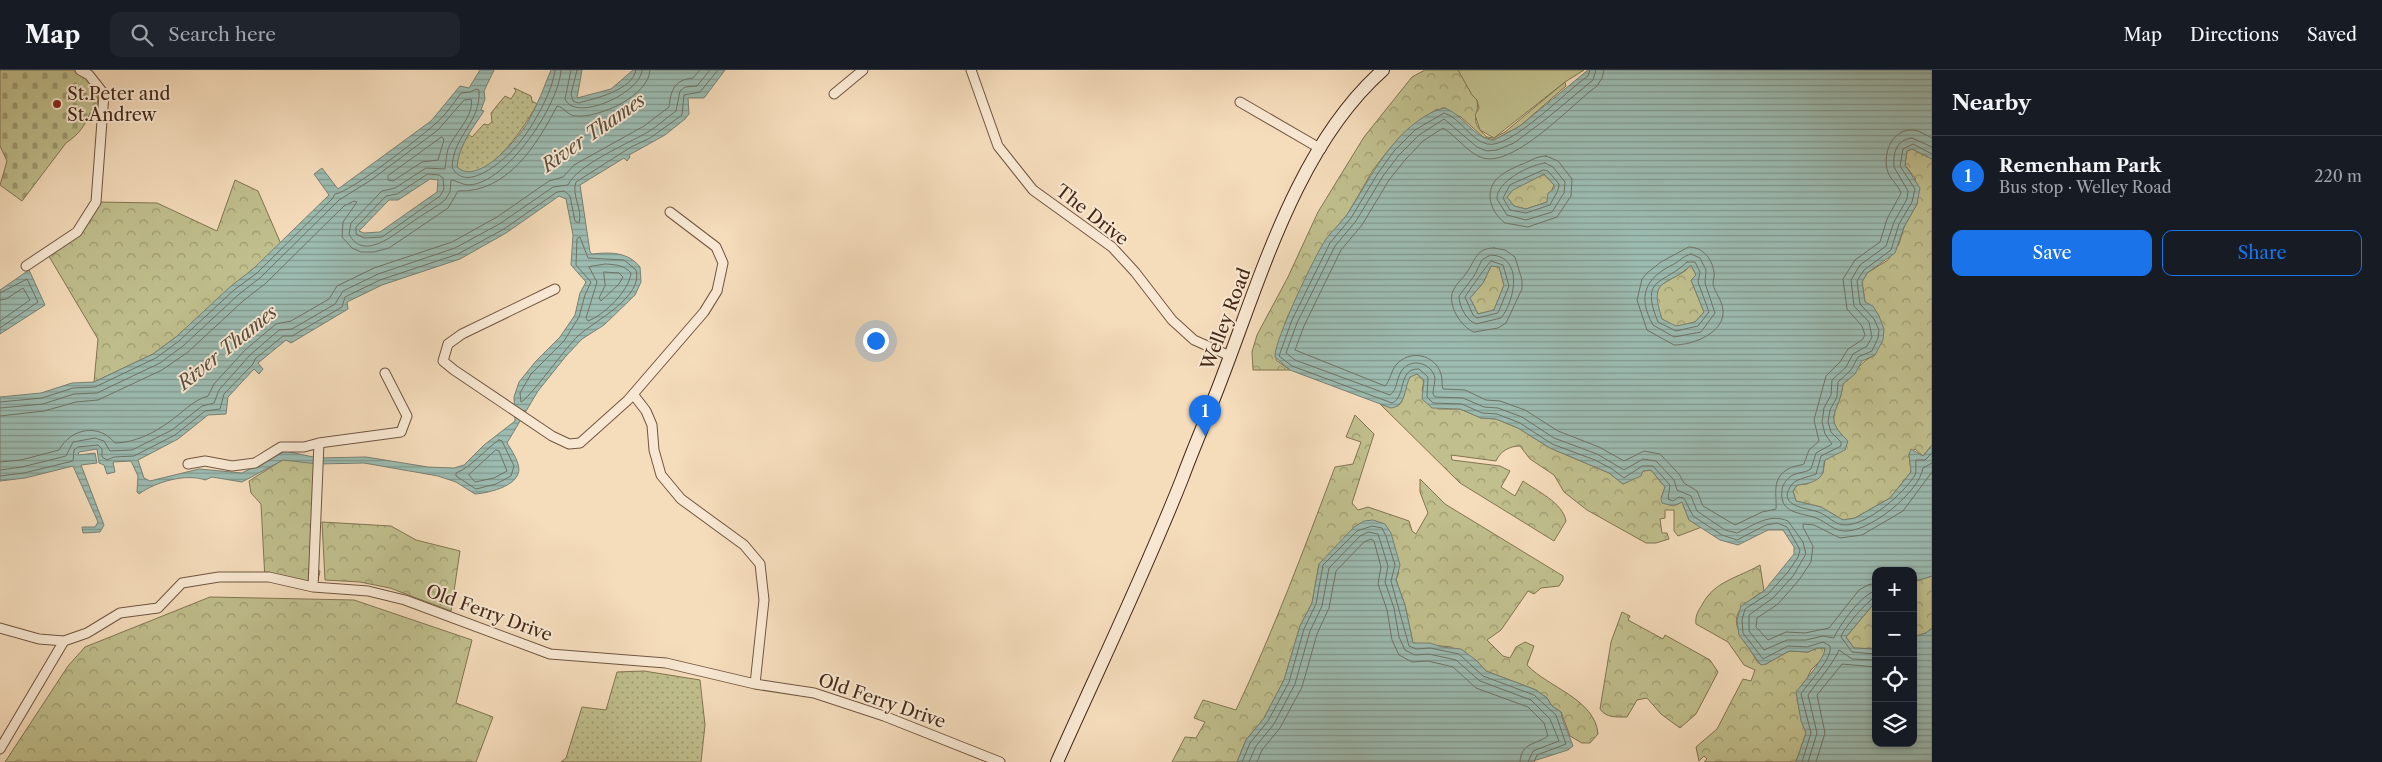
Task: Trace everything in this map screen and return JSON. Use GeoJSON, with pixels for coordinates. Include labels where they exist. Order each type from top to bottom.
{"type":"FeatureCollection","features":[{"type":"Feature","properties":{"kind":"main road","name":"Welley Road"},"geometry":{"type":"LineString","coordinates":[[1057,762],[1143,570],[1283,221],[1308,169],[1348,107],[1383,70]]}},
{"type":"Feature","properties":{"kind":"street"},"geometry":{"type":"LineString","coordinates":[[26,266],[77,232],[96,202],[104,94],[89,75],[80,70]]}},
{"type":"Feature","properties":{"kind":"street"},"geometry":{"type":"LineString","coordinates":[[834,94],[863,70]]}},
{"type":"Feature","properties":{"kind":"street","name":"The Drive"},"geometry":{"type":"LineString","coordinates":[[971,70],[998,146],[1033,190],[1112,248],[1135,272],[1172,320],[1194,340],[1230,356]]}},
{"type":"Feature","properties":{"kind":"street"},"geometry":{"type":"LineString","coordinates":[[1240,102],[1321,149]]}},
{"type":"Feature","properties":{"kind":"street"},"geometry":{"type":"LineString","coordinates":[[555,290],[462,334],[448,344],[443,361],[552,436],[569,444],[580,443],[633,394],[704,312],[717,291],[723,263],[716,247],[670,212]]}},
{"type":"Feature","properties":{"kind":"street"},"geometry":{"type":"LineString","coordinates":[[188,464],[205,461],[232,466],[255,463],[280,447],[304,446],[401,432],[407,416],[385,373]]}},
{"type":"Feature","properties":{"kind":"street"},"geometry":{"type":"LineString","coordinates":[[633,394],[646,411],[652,425],[654,450],[661,475],[681,499],[744,545],[760,564],[764,600],[755,684]]}},
{"type":"Feature","properties":{"kind":"street"},"geometry":{"type":"LineString","coordinates":[[313,587],[319,443]]}},
{"type":"Feature","properties":{"kind":"street","name":"Old Ferry Drive"},"geometry":{"type":"LineString","coordinates":[[64,641],[87,633],[120,612],[158,608],[182,582],[219,577],[269,577],[313,587],[368,591],[405,600],[550,654],[666,663],[755,684],[814,692],[884,716],[1000,762]]}},
{"type":"Feature","properties":{"kind":"street"},"geometry":{"type":"LineString","coordinates":[[0,628],[39,639],[64,641],[0,749]]}},
{"type":"Feature","properties":{"kind":"green space"},"geometry":{"type":"Polygon","coordinates":[[[0,70],[86,70],[90,72],[97,93],[99,114],[90,113],[81,130],[66,143],[22,201],[0,185],[7,161],[0,146],[0,70]]]}},
{"type":"Feature","properties":{"kind":"green space"},"geometry":{"type":"Polygon","coordinates":[[[1425,70],[1458,70],[1461,72],[1472,94],[1477,99],[1477,126],[1487,137],[1494,138],[1505,132],[1565,82],[1566,86],[1520,126],[1494,140],[1483,137],[1461,117],[1437,109],[1412,126],[1390,148],[1373,170],[1347,215],[1326,240],[1287,318],[1276,360],[1290,370],[1253,370],[1252,352],[1257,335],[1288,277],[1318,212],[1364,137],[1412,77],[1425,70]]]}},
{"type":"Feature","properties":{"kind":"green space"},"geometry":{"type":"Polygon","coordinates":[[[1458,70],[1584,70],[1565,82],[1494,138],[1480,130],[1475,115],[1479,108],[1477,100],[1472,95],[1458,70]]]}},
{"type":"Feature","properties":{"kind":"green space"},"geometry":{"type":"Polygon","coordinates":[[[514,88],[531,96],[532,101],[537,104],[524,126],[503,152],[479,171],[467,172],[457,167],[458,155],[468,134],[472,137],[484,124],[488,125],[492,122],[491,113],[505,96],[511,99],[516,91],[514,88]]]}},
{"type":"Feature","properties":{"kind":"green space"},"geometry":{"type":"Polygon","coordinates":[[[1912,149],[1932,159],[1932,445],[1923,456],[1915,449],[1909,454],[1911,472],[1890,498],[1855,518],[1843,520],[1821,507],[1796,501],[1793,491],[1797,485],[1807,484],[1823,473],[1825,460],[1848,441],[1835,426],[1834,414],[1843,384],[1862,364],[1875,355],[1879,316],[1865,302],[1862,282],[1867,273],[1888,260],[1899,244],[1904,227],[1917,204],[1915,178],[1905,165],[1907,151],[1912,149]]]}},
{"type":"Feature","properties":{"kind":"green space"},"geometry":{"type":"Polygon","coordinates":[[[1544,174],[1554,185],[1547,202],[1526,209],[1514,206],[1507,197],[1512,190],[1544,174]]]}},
{"type":"Feature","properties":{"kind":"green space"},"geometry":{"type":"Polygon","coordinates":[[[235,180],[258,191],[281,244],[176,337],[153,354],[94,382],[98,339],[47,253],[77,232],[96,202],[157,203],[217,231],[235,180]]]}},
{"type":"Feature","properties":{"kind":"green space"},"geometry":{"type":"Polygon","coordinates":[[[1691,265],[1696,275],[1691,280],[1704,312],[1695,322],[1676,327],[1662,319],[1655,299],[1659,286],[1685,271],[1691,265]]]}},
{"type":"Feature","properties":{"kind":"green space"},"geometry":{"type":"Polygon","coordinates":[[[1491,266],[1499,267],[1504,285],[1494,310],[1478,314],[1470,298],[1483,283],[1491,266]]]}},
{"type":"Feature","properties":{"kind":"green space"},"geometry":{"type":"Polygon","coordinates":[[[1413,374],[1417,374],[1424,380],[1422,391],[1438,409],[1460,409],[1481,418],[1496,419],[1518,428],[1550,448],[1609,473],[1623,484],[1643,471],[1651,470],[1665,487],[1661,498],[1676,505],[1682,502],[1689,520],[1702,527],[1678,536],[1674,531],[1674,510],[1665,510],[1665,518],[1660,519],[1662,533],[1667,533],[1669,539],[1656,543],[1646,543],[1587,510],[1564,492],[1554,475],[1530,459],[1520,446],[1506,450],[1500,454],[1496,461],[1451,455],[1452,460],[1500,466],[1510,471],[1501,487],[1515,496],[1523,481],[1555,503],[1566,521],[1554,541],[1460,483],[1380,404],[1390,407],[1401,403],[1406,386],[1413,374]]]}},
{"type":"Feature","properties":{"kind":"green space"},"geometry":{"type":"Polygon","coordinates":[[[1355,415],[1374,434],[1352,503],[1358,510],[1368,507],[1409,521],[1412,531],[1416,534],[1428,513],[1420,492],[1420,479],[1445,504],[1563,576],[1559,586],[1541,588],[1534,594],[1528,591],[1501,630],[1487,640],[1503,656],[1510,658],[1516,647],[1525,642],[1534,646],[1527,665],[1570,695],[1589,712],[1595,722],[1598,734],[1590,743],[1582,743],[1570,736],[1561,712],[1536,690],[1486,671],[1476,660],[1451,647],[1413,643],[1405,605],[1396,580],[1399,572],[1319,564],[1312,603],[1300,626],[1284,680],[1264,718],[1246,740],[1237,762],[1172,762],[1185,737],[1196,738],[1205,722],[1194,718],[1203,700],[1236,710],[1276,620],[1335,467],[1353,464],[1361,442],[1346,437],[1355,415]]]}},
{"type":"Feature","properties":{"kind":"green space"},"geometry":{"type":"Polygon","coordinates":[[[284,459],[315,463],[317,569],[320,571],[318,581],[265,580],[261,504],[251,493],[249,481],[284,459]]]}},
{"type":"Feature","properties":{"kind":"green space"},"geometry":{"type":"Polygon","coordinates":[[[322,522],[391,526],[416,540],[460,551],[451,611],[390,588],[360,582],[325,580],[322,522]]]}},
{"type":"Feature","properties":{"kind":"green space"},"geometry":{"type":"Polygon","coordinates":[[[1760,565],[1764,591],[1741,608],[1737,616],[1739,632],[1758,663],[1766,664],[1789,651],[1808,652],[1817,648],[1825,648],[1824,657],[1811,670],[1797,700],[1806,733],[1796,762],[1704,762],[1707,759],[1704,756],[1699,761],[1696,747],[1717,729],[1743,679],[1751,681],[1755,670],[1744,665],[1728,642],[1696,624],[1696,616],[1713,590],[1760,565]]]}},
{"type":"Feature","properties":{"kind":"green space"},"geometry":{"type":"Polygon","coordinates":[[[1932,576],[1932,628],[1926,633],[1917,636],[1917,612],[1917,581],[1932,576]]]}},
{"type":"Feature","properties":{"kind":"green space"},"geometry":{"type":"Polygon","coordinates":[[[210,597],[354,600],[472,640],[456,703],[493,717],[476,762],[5,762],[68,666],[85,647],[210,597]]]}},
{"type":"Feature","properties":{"kind":"green space"},"geometry":{"type":"Polygon","coordinates":[[[1872,606],[1872,649],[1854,648],[1846,637],[1872,606]]]}},
{"type":"Feature","properties":{"kind":"green space"},"geometry":{"type":"Polygon","coordinates":[[[1622,612],[1630,616],[1628,620],[1663,639],[1665,635],[1710,660],[1718,672],[1696,714],[1680,728],[1661,714],[1647,698],[1637,700],[1627,717],[1605,714],[1600,709],[1611,642],[1622,612]]]}},
{"type":"Feature","properties":{"kind":"green space"},"geometry":{"type":"Polygon","coordinates":[[[644,671],[700,680],[705,725],[701,762],[561,762],[566,758],[582,707],[606,710],[617,672],[644,671]]]}},
{"type":"Feature","properties":{"kind":"water","name":"River Thames"},"geometry":{"type":"Polygon","coordinates":[[[480,70],[494,70],[484,91],[485,99],[481,110],[484,111],[467,138],[458,159],[457,167],[466,171],[476,171],[497,158],[524,128],[551,70],[582,70],[577,98],[611,89],[633,70],[725,70],[704,98],[688,98],[689,114],[665,135],[629,155],[630,157],[627,161],[624,158],[580,185],[590,252],[592,254],[619,254],[630,258],[640,267],[641,282],[635,295],[604,325],[582,339],[538,391],[507,443],[515,456],[519,471],[511,482],[497,490],[475,494],[456,482],[438,476],[364,463],[318,464],[283,460],[242,482],[212,477],[205,480],[180,478],[162,482],[139,494],[137,492],[138,476],[131,461],[113,462],[115,472],[107,474],[104,465],[99,463],[97,449],[79,452],[78,455],[95,453],[97,463],[81,465],[104,525],[100,532],[83,533],[82,527],[95,527],[98,522],[73,466],[25,478],[0,481],[0,397],[41,393],[72,383],[94,382],[153,354],[176,337],[231,286],[253,269],[329,195],[314,174],[322,168],[338,189],[431,121],[460,86],[469,88],[480,70]],[[430,179],[398,200],[389,200],[359,231],[364,233],[380,232],[437,192],[438,180],[430,179]],[[559,196],[506,233],[460,259],[382,285],[347,302],[348,309],[291,343],[286,340],[258,363],[263,369],[259,374],[254,369],[228,397],[226,414],[208,415],[178,439],[138,460],[144,478],[150,481],[199,469],[242,473],[285,451],[318,458],[366,457],[428,467],[454,468],[464,465],[484,445],[515,421],[514,397],[519,382],[536,361],[560,337],[575,315],[580,293],[586,282],[571,265],[573,235],[566,199],[559,196]]]}},
{"type":"Feature","properties":{"kind":"water"},"geometry":{"type":"Polygon","coordinates":[[[1588,70],[1932,70],[1932,159],[1912,149],[1907,151],[1905,165],[1920,188],[1917,204],[1904,227],[1895,253],[1867,273],[1862,282],[1865,302],[1873,306],[1884,329],[1883,340],[1875,355],[1862,361],[1855,374],[1843,384],[1834,420],[1835,426],[1848,441],[1845,450],[1825,460],[1823,472],[1819,478],[1812,482],[1797,485],[1793,491],[1796,501],[1821,507],[1843,520],[1855,518],[1890,498],[1911,472],[1909,454],[1911,449],[1923,456],[1932,445],[1932,576],[1917,581],[1917,567],[1872,567],[1872,606],[1846,637],[1854,648],[1872,649],[1872,747],[1917,747],[1917,636],[1926,633],[1932,628],[1932,762],[1796,762],[1806,733],[1801,721],[1796,692],[1818,664],[1825,648],[1817,648],[1808,652],[1789,651],[1761,665],[1739,635],[1737,620],[1741,606],[1764,591],[1794,554],[1794,547],[1783,530],[1768,530],[1738,545],[1720,540],[1689,520],[1682,502],[1673,506],[1662,503],[1661,499],[1665,487],[1651,470],[1643,471],[1641,476],[1623,484],[1609,473],[1550,448],[1518,428],[1496,419],[1481,418],[1460,409],[1432,408],[1422,399],[1424,380],[1417,374],[1410,377],[1404,396],[1399,404],[1391,408],[1290,370],[1275,357],[1276,348],[1288,317],[1326,239],[1348,213],[1383,157],[1407,130],[1425,116],[1444,108],[1457,115],[1481,136],[1494,140],[1520,126],[1588,70]],[[1544,174],[1513,190],[1507,197],[1514,206],[1526,209],[1547,202],[1548,193],[1554,189],[1554,185],[1544,174]],[[1691,265],[1662,285],[1657,296],[1662,319],[1676,326],[1695,322],[1704,312],[1691,280],[1696,275],[1691,265]],[[1491,266],[1483,283],[1470,298],[1478,314],[1494,310],[1504,285],[1499,267],[1491,266]]]}},
{"type":"Feature","properties":{"kind":"water"},"geometry":{"type":"Polygon","coordinates":[[[29,270],[45,305],[0,334],[0,290],[29,270]]]}},
{"type":"Feature","properties":{"kind":"water"},"geometry":{"type":"Polygon","coordinates":[[[1373,520],[1385,524],[1391,533],[1400,565],[1396,580],[1405,605],[1413,643],[1430,643],[1442,647],[1461,649],[1476,660],[1486,671],[1536,690],[1561,712],[1573,746],[1568,750],[1530,762],[1237,762],[1246,740],[1264,718],[1284,680],[1300,626],[1312,603],[1319,564],[1354,527],[1364,521],[1373,520]]]}},
{"type":"Feature","properties":{"kind":"place","name":"St.Peter and St.Andrew"},"geometry":{"type":"Point","coordinates":[57,104]}},
{"type":"Feature","properties":{"kind":"place","name":"Remenham Park"},"geometry":{"type":"Point","coordinates":[1205,436]}}]}
